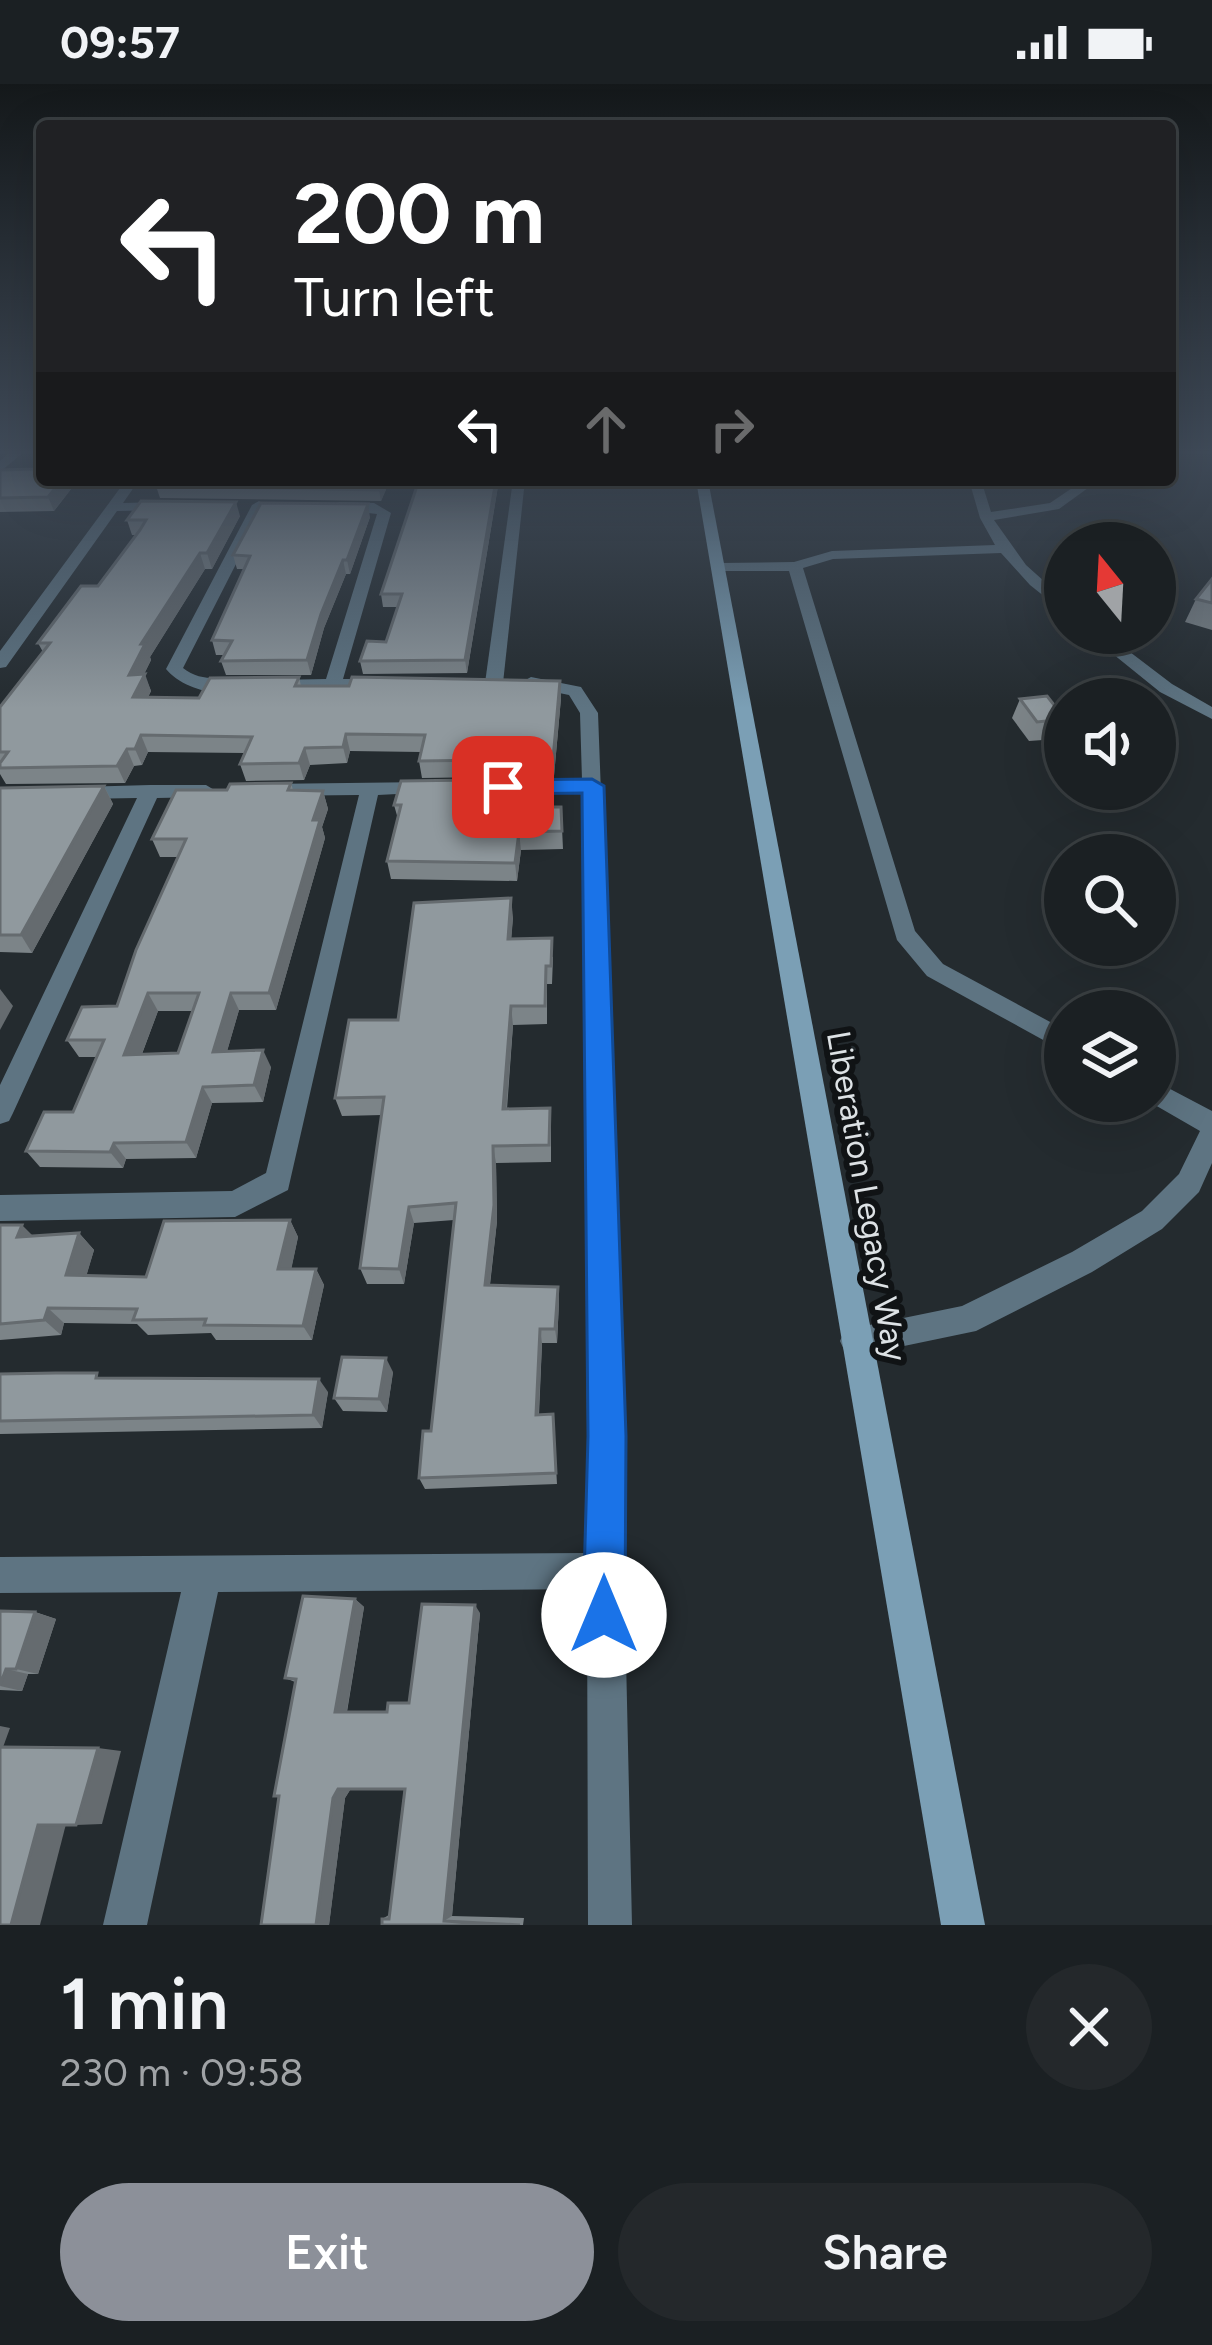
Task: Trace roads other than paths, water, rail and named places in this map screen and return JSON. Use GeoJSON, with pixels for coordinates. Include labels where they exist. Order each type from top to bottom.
{"type":"FeatureCollection","features":[{"type":"Feature","properties":{"kind":"main road","name":"Liberation Legacy Way"},"geometry":{"type":"LineString","coordinates":[[714,536],[963,1925]]}},
{"type":"Feature","properties":{"kind":"street"},"geometry":{"type":"LineString","coordinates":[[0,663],[94,536]]}},
{"type":"Feature","properties":{"kind":"street"},"geometry":{"type":"LineString","coordinates":[[243,536],[173,669],[180,678],[200,685],[402,684]]}},
{"type":"Feature","properties":{"kind":"street"},"geometry":{"type":"LineString","coordinates":[[333,685],[377,536]]}},
{"type":"Feature","properties":{"kind":"street"},"geometry":{"type":"LineString","coordinates":[[494,683],[511,536]]}},
{"type":"Feature","properties":{"kind":"street"},"geometry":{"type":"LineString","coordinates":[[997,536],[1044,587]]}},
{"type":"Feature","properties":{"kind":"street"},"geometry":{"type":"LineString","coordinates":[[720,567],[795,566],[832,555],[1005,549]]}},
{"type":"Feature","properties":{"kind":"street"},"geometry":{"type":"LineString","coordinates":[[795,566],[905,934],[935,970],[1044,1030]]}},
{"type":"Feature","properties":{"kind":"street"},"geometry":{"type":"LineString","coordinates":[[1122,654],[1166,688],[1212,714]]}},
{"type":"Feature","properties":{"kind":"street"},"geometry":{"type":"LineString","coordinates":[[471,683],[560,686],[586,701],[607,1413],[603,1571],[610,1925]]}},
{"type":"Feature","properties":{"kind":"street"},"geometry":{"type":"LineString","coordinates":[[503,787],[592,786]]}},
{"type":"Feature","properties":{"kind":"street"},"geometry":{"type":"LineString","coordinates":[[64,794],[459,788]]}},
{"type":"Feature","properties":{"kind":"street"},"geometry":{"type":"LineString","coordinates":[[0,1208],[235,1204],[278,1181],[370,789]]}},
{"type":"Feature","properties":{"kind":"street"},"geometry":{"type":"LineString","coordinates":[[0,1113],[150,791]]}},
{"type":"Feature","properties":{"kind":"street"},"geometry":{"type":"LineString","coordinates":[[1176,1104],[1212,1124]]}},
{"type":"Feature","properties":{"kind":"street"},"geometry":{"type":"LineString","coordinates":[[856,1341],[965,1320],[1082,1262],[1152,1220],[1190,1184],[1212,1134]]}},
{"type":"Feature","properties":{"kind":"street"},"geometry":{"type":"LineString","coordinates":[[0,1575],[603,1571]]}},
{"type":"Feature","properties":{"kind":"street"},"geometry":{"type":"LineString","coordinates":[[125,1925],[204,1572]]}}]}
